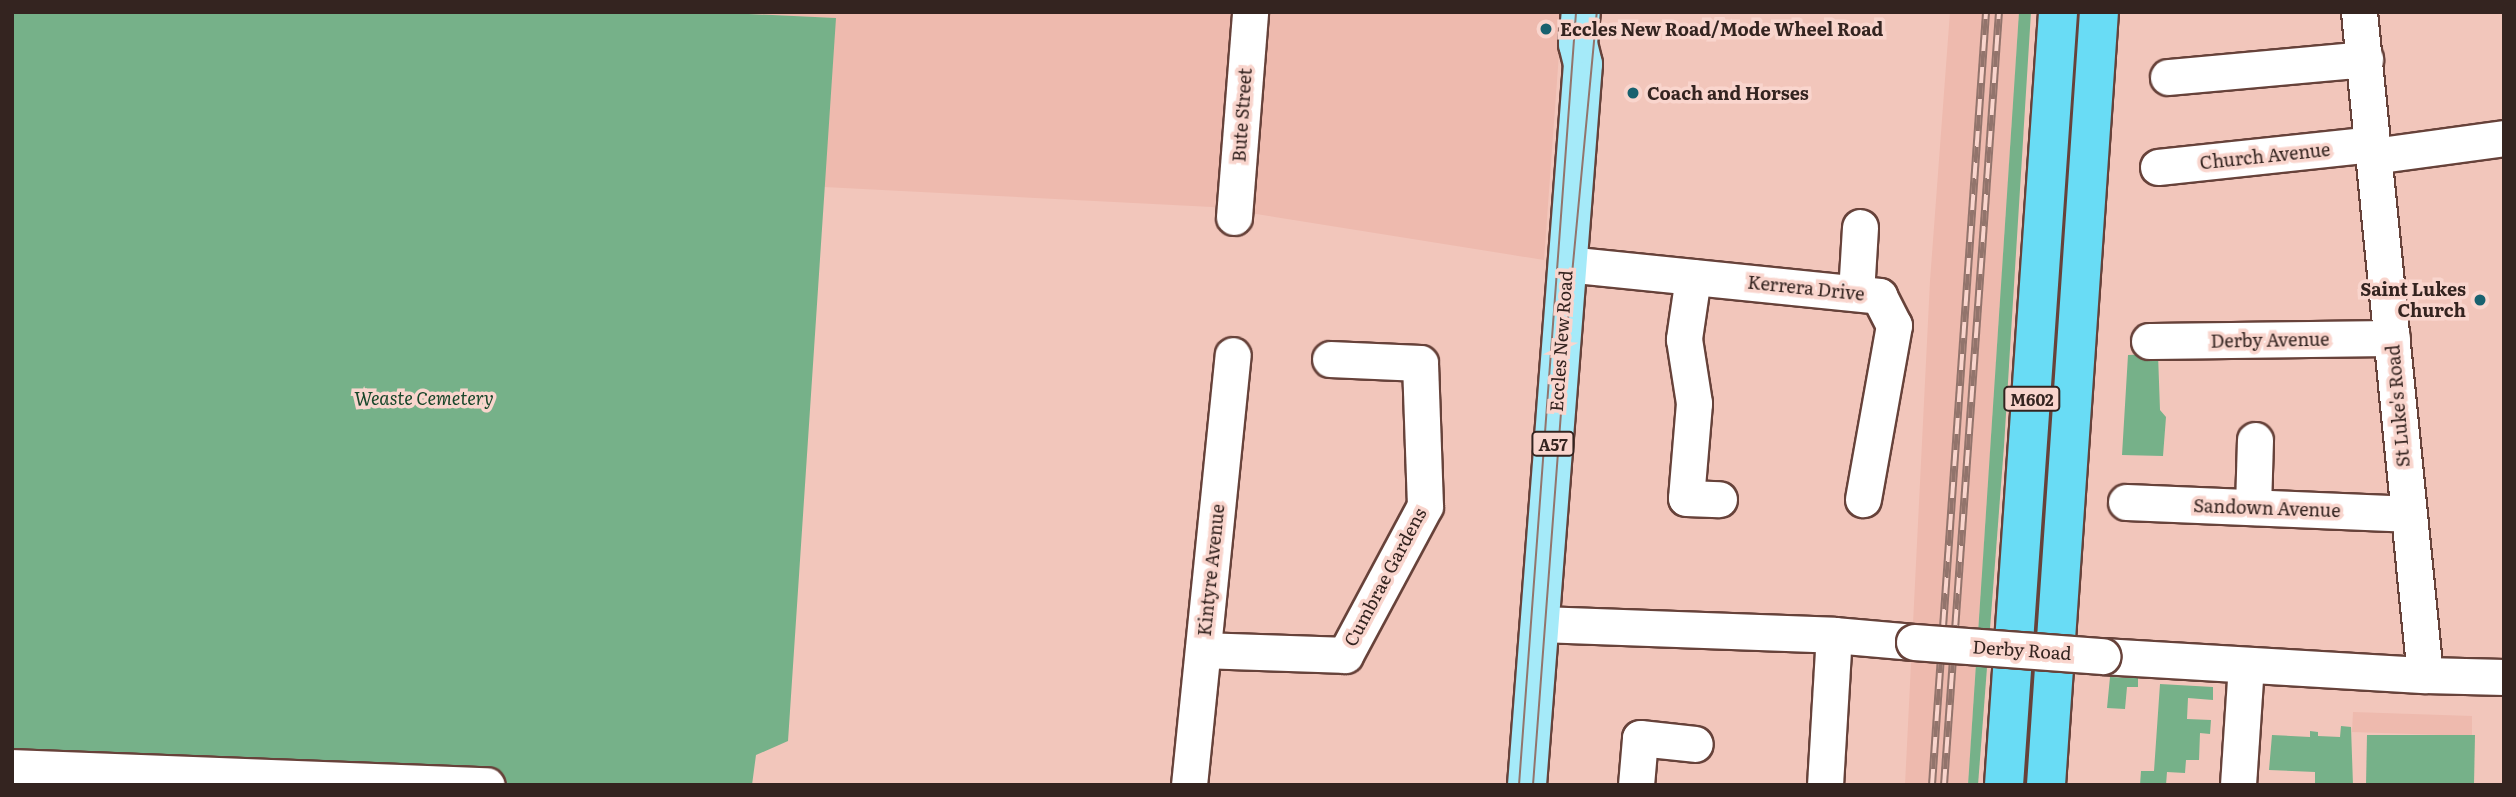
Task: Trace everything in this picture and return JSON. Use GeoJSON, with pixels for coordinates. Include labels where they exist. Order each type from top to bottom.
{"type":"FeatureCollection","features":[{"type":"Feature","properties":{"kind":"highway","name":"M602"},"geometry":{"type":"LineString","coordinates":[[2004,785],[2058,12]]}},
{"type":"Feature","properties":{"kind":"highway","name":"M602"},"geometry":{"type":"LineString","coordinates":[[2046,785],[2099,12]]}},
{"type":"Feature","properties":{"kind":"main road","name":"Eccles New Road"},"geometry":{"type":"LineString","coordinates":[[1527,785],[1583,64],[1578,44],[1581,12]]}},
{"type":"Feature","properties":{"kind":"main road","name":"Eccles New Road"},"geometry":{"type":"LineString","coordinates":[[1583,64],[1592,44],[1595,12]]}},
{"type":"Feature","properties":{"kind":"street","name":"Bute Street"},"geometry":{"type":"LineString","coordinates":[[1234,217],[1250,12]]}},
{"type":"Feature","properties":{"kind":"street","name":"St Luke's Road"},"geometry":{"type":"LineString","coordinates":[[2359,12],[2425,675]]}},
{"type":"Feature","properties":{"kind":"street"},"geometry":{"type":"LineString","coordinates":[[2168,76],[2365,59]]}},
{"type":"Feature","properties":{"kind":"street","name":"Church Avenue"},"geometry":{"type":"LineString","coordinates":[[2158,167],[2504,138]]}},
{"type":"Feature","properties":{"kind":"street"},"geometry":{"type":"LineString","coordinates":[[1856,293],[1860,227]]}},
{"type":"Feature","properties":{"kind":"street","name":"Kerrera Drive"},"geometry":{"type":"LineString","coordinates":[[1566,264],[1879,296],[1894,325],[1863,499]]}},
{"type":"Feature","properties":{"kind":"street"},"geometry":{"type":"LineString","coordinates":[[1693,277],[1684,339],[1694,403],[1686,498],[1719,499]]}},
{"type":"Feature","properties":{"kind":"street","name":"Derby Avenue"},"geometry":{"type":"LineString","coordinates":[[2149,341],[2392,338]]}},
{"type":"Feature","properties":{"kind":"street","name":"Kintyre Avenue"},"geometry":{"type":"LineString","coordinates":[[1189,785],[1233,355]]}},
{"type":"Feature","properties":{"kind":"street","name":"Cumbrae Gardens"},"geometry":{"type":"LineString","coordinates":[[1203,650],[1345,655],[1425,506],[1420,363],[1330,359]]}},
{"type":"Feature","properties":{"kind":"street"},"geometry":{"type":"LineString","coordinates":[[2253,507],[2255,440]]}},
{"type":"Feature","properties":{"kind":"street","name":"Sandown Avenue"},"geometry":{"type":"LineString","coordinates":[[2126,502],[2408,514]]}},
{"type":"Feature","properties":{"kind":"street","name":"Derby Road"},"geometry":{"type":"LineString","coordinates":[[1540,624],[1834,635],[2102,656],[2425,675],[2504,677]]}},
{"type":"Feature","properties":{"kind":"street"},"geometry":{"type":"LineString","coordinates":[[1825,785],[1834,635]]}},
{"type":"Feature","properties":{"kind":"street"},"geometry":{"type":"LineString","coordinates":[[2238,785],[2246,665]]}},
{"type":"Feature","properties":{"kind":"street"},"geometry":{"type":"LineString","coordinates":[[1636,785],[1640,738],[1695,744]]}},
{"type":"Feature","properties":{"kind":"street"},"geometry":{"type":"LineString","coordinates":[[12,767],[487,785]]}},
{"type":"Feature","properties":{"kind":"shaded area"},"geometry":{"type":"Polygon","coordinates":[[[707,12],[1562,12],[1544,260],[1212,207],[824,187],[835,18],[707,12]]]}},
{"type":"Feature","properties":{"kind":"shaded area"},"geometry":{"type":"Polygon","coordinates":[[[1950,12],[2019,12],[1968,785],[1905,785],[1930,281],[1950,12]]]}},
{"type":"Feature","properties":{"kind":"shaded area"},"geometry":{"type":"Polygon","coordinates":[[[2353,712],[2472,716],[2472,736],[2352,732],[2353,712]]]}},
{"type":"Feature","properties":{"kind":"green space","name":"Weaste Cemetery"},"geometry":{"type":"Polygon","coordinates":[[[12,12],[707,12],[836,18],[788,741],[756,755],[752,785],[12,785],[12,12]]]}},
{"type":"Feature","properties":{"kind":"green space"},"geometry":{"type":"Polygon","coordinates":[[[2019,12],[2031,12],[2004,446],[1978,785],[1968,785],[2019,12]]]}},
{"type":"Feature","properties":{"kind":"green space"},"geometry":{"type":"Polygon","coordinates":[[[2158,354],[2160,410],[2166,417],[2163,456],[2122,455],[2128,355],[2158,354]]]}},
{"type":"Feature","properties":{"kind":"green space"},"geometry":{"type":"Polygon","coordinates":[[[2110,677],[2138,678],[2138,687],[2127,687],[2125,709],[2107,708],[2110,677]]]}},
{"type":"Feature","properties":{"kind":"green space"},"geometry":{"type":"Polygon","coordinates":[[[2160,684],[2213,687],[2213,700],[2188,698],[2187,719],[2211,720],[2210,734],[2200,733],[2199,760],[2186,760],[2185,773],[2167,772],[2166,785],[2140,785],[2141,771],[2154,771],[2160,684]]]}},
{"type":"Feature","properties":{"kind":"green space"},"geometry":{"type":"Polygon","coordinates":[[[2341,726],[2351,727],[2353,785],[2315,785],[2315,772],[2269,770],[2272,735],[2310,737],[2310,731],[2318,732],[2318,736],[2340,737],[2341,726]]]}},
{"type":"Feature","properties":{"kind":"green space"},"geometry":{"type":"Polygon","coordinates":[[[2367,735],[2475,735],[2474,785],[2366,785],[2367,735]]]}},
{"type":"Feature","properties":{"kind":"tram line"},"geometry":{"type":"LineString","coordinates":[[1519,785],[1576,12]]}},
{"type":"Feature","properties":{"kind":"tram line"},"geometry":{"type":"LineString","coordinates":[[1533,785],[1569,306],[1597,12]]}},
{"type":"Feature","properties":{"kind":"railway"},"geometry":{"type":"LineString","coordinates":[[1932,785],[1986,12]]}},
{"type":"Feature","properties":{"kind":"railway"},"geometry":{"type":"LineString","coordinates":[[1944,785],[1999,12]]}},
{"type":"Feature","properties":{"kind":"place","name":"Eccles New Road/Mode Wheel Road"},"geometry":{"type":"Point","coordinates":[1546,29]}},
{"type":"Feature","properties":{"kind":"place","name":"Coach and Horses"},"geometry":{"type":"Point","coordinates":[1633,93]}},
{"type":"Feature","properties":{"kind":"place","name":"Saint Lukes Church"},"geometry":{"type":"Point","coordinates":[2480,300]}}]}
